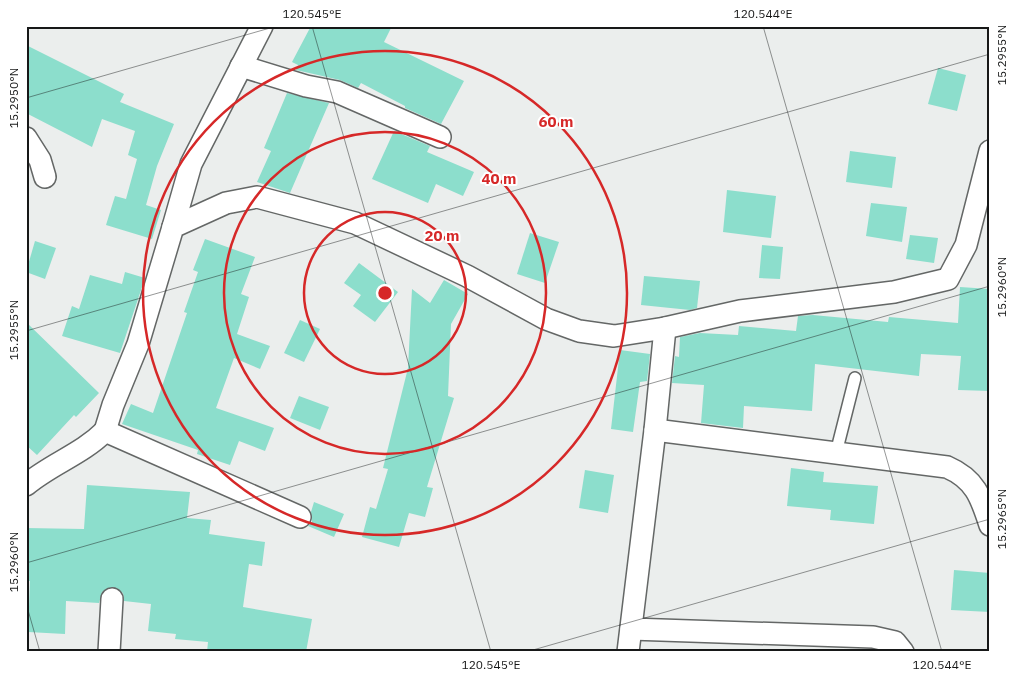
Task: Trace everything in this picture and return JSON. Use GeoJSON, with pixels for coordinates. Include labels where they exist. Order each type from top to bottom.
{"type":"FeatureCollection","features":[{"type":"Feature","properties":{"kind":"street"},"geometry":{"type":"LineString","coordinates":[[26,485],[42,472],[89,447],[105,431],[113,405],[138,344],[191,164],[262,26]]}},
{"type":"Feature","properties":{"kind":"street"},"geometry":{"type":"LineString","coordinates":[[241,66],[306,86],[337,92],[440,137]]}},
{"type":"Feature","properties":{"kind":"street"},"geometry":{"type":"LineString","coordinates":[[26,138],[40,160],[45,177]]}},
{"type":"Feature","properties":{"kind":"street"},"geometry":{"type":"LineString","coordinates":[[173,227],[226,203],[257,197],[355,223],[467,276],[546,319],[578,330],[614,336],[665,328],[740,311],[894,292],[948,279],[966,245],[990,151]]}},
{"type":"Feature","properties":{"kind":"street"},"geometry":{"type":"LineString","coordinates":[[628,652],[655,430],[665,328]]}},
{"type":"Feature","properties":{"kind":"street"},"geometry":{"type":"LineString","coordinates":[[655,430],[947,466],[962,473],[980,494],[990,525]]}},
{"type":"Feature","properties":{"kind":"street"},"geometry":{"type":"LineString","coordinates":[[105,431],[300,517]]}},
{"type":"Feature","properties":{"kind":"street"},"geometry":{"type":"LineString","coordinates":[[109,652],[112,598]]}},
{"type":"Feature","properties":{"kind":"street"},"geometry":{"type":"LineString","coordinates":[[631,629],[873,637],[895,642],[903,652]]}},
{"type":"Feature","properties":{"kind":"lane"},"geometry":{"type":"LineString","coordinates":[[836,453],[855,378]]}},
{"type":"Feature","properties":{"kind":"building"},"geometry":{"type":"Polygon","coordinates":[[[311,26],[392,26],[384,42],[464,81],[441,124],[405,108],[405,106],[361,83],[358,88],[340,80],[296,70],[298,65],[292,62],[311,26]]]}},
{"type":"Feature","properties":{"kind":"building"},"geometry":{"type":"Polygon","coordinates":[[[26,45],[124,94],[120,102],[174,124],[157,166],[146,205],[161,210],[152,239],[106,225],[115,196],[126,199],[137,159],[128,155],[135,131],[102,119],[92,147],[26,113],[26,45]]]}},
{"type":"Feature","properties":{"kind":"building"},"geometry":{"type":"Polygon","coordinates":[[[938,68],[966,75],[957,111],[928,104],[938,68]]]}},
{"type":"Feature","properties":{"kind":"building"},"geometry":{"type":"Polygon","coordinates":[[[287,93],[329,103],[290,193],[257,182],[271,151],[264,148],[287,93]]]}},
{"type":"Feature","properties":{"kind":"building"},"geometry":{"type":"Polygon","coordinates":[[[394,131],[430,146],[427,152],[474,172],[463,196],[436,184],[428,203],[372,179],[394,131]]]}},
{"type":"Feature","properties":{"kind":"building"},"geometry":{"type":"Polygon","coordinates":[[[850,151],[896,157],[892,188],[846,182],[850,151]]]}},
{"type":"Feature","properties":{"kind":"building"},"geometry":{"type":"Polygon","coordinates":[[[727,190],[776,196],[771,238],[723,232],[727,190]]]}},
{"type":"Feature","properties":{"kind":"building"},"geometry":{"type":"Polygon","coordinates":[[[871,203],[907,207],[902,242],[866,236],[871,203]]]}},
{"type":"Feature","properties":{"kind":"building"},"geometry":{"type":"Polygon","coordinates":[[[530,233],[559,242],[545,283],[517,274],[530,233]]]}},
{"type":"Feature","properties":{"kind":"building"},"geometry":{"type":"Polygon","coordinates":[[[910,235],[938,238],[934,263],[906,259],[910,235]]]}},
{"type":"Feature","properties":{"kind":"building"},"geometry":{"type":"Polygon","coordinates":[[[205,239],[255,257],[241,294],[249,297],[237,334],[270,346],[260,369],[234,358],[216,408],[274,428],[265,451],[239,441],[230,465],[197,454],[198,450],[122,424],[131,404],[153,413],[187,313],[184,312],[198,272],[193,270],[205,239]]]}},
{"type":"Feature","properties":{"kind":"building"},"geometry":{"type":"Polygon","coordinates":[[[35,241],[56,248],[45,279],[26,272],[35,241]]]}},
{"type":"Feature","properties":{"kind":"building"},"geometry":{"type":"Polygon","coordinates":[[[762,245],[783,247],[780,279],[759,278],[762,245]]]}},
{"type":"Feature","properties":{"kind":"building"},"geometry":{"type":"Polygon","coordinates":[[[359,263],[398,292],[375,322],[353,306],[361,295],[344,283],[359,263]]]}},
{"type":"Feature","properties":{"kind":"building"},"geometry":{"type":"Polygon","coordinates":[[[125,272],[145,278],[120,353],[62,336],[72,306],[79,309],[90,275],[122,284],[125,272]]]}},
{"type":"Feature","properties":{"kind":"building"},"geometry":{"type":"Polygon","coordinates":[[[644,276],[700,281],[697,308],[690,310],[641,305],[644,276]]]}},
{"type":"Feature","properties":{"kind":"building"},"geometry":{"type":"Polygon","coordinates":[[[444,280],[468,294],[451,324],[448,396],[454,398],[427,487],[433,488],[425,517],[409,513],[399,547],[362,537],[370,507],[376,509],[388,469],[383,468],[408,368],[412,289],[430,303],[444,280]]]}},
{"type":"Feature","properties":{"kind":"building"},"geometry":{"type":"Polygon","coordinates":[[[960,287],[990,289],[990,391],[958,390],[961,356],[921,354],[919,376],[815,364],[812,411],[744,406],[743,428],[701,423],[704,385],[672,383],[675,356],[679,357],[680,337],[700,333],[738,335],[739,326],[796,331],[798,316],[813,315],[888,322],[889,317],[958,323],[960,287]]]}},
{"type":"Feature","properties":{"kind":"building"},"geometry":{"type":"Polygon","coordinates":[[[300,320],[320,329],[304,362],[284,353],[300,320]]]}},
{"type":"Feature","properties":{"kind":"building"},"geometry":{"type":"Polygon","coordinates":[[[26,322],[99,393],[76,417],[74,415],[37,455],[26,445],[26,322]]]}},
{"type":"Feature","properties":{"kind":"building"},"geometry":{"type":"Polygon","coordinates":[[[620,350],[650,354],[647,381],[640,382],[633,432],[611,429],[620,350]]]}},
{"type":"Feature","properties":{"kind":"building"},"geometry":{"type":"Polygon","coordinates":[[[299,396],[329,407],[320,430],[290,418],[299,396]]]}},
{"type":"Feature","properties":{"kind":"building"},"geometry":{"type":"Polygon","coordinates":[[[791,468],[824,472],[823,482],[878,486],[874,524],[830,520],[831,510],[787,506],[791,468]]]}},
{"type":"Feature","properties":{"kind":"building"},"geometry":{"type":"Polygon","coordinates":[[[585,470],[614,475],[608,513],[579,508],[585,470]]]}},
{"type":"Feature","properties":{"kind":"building"},"geometry":{"type":"Polygon","coordinates":[[[87,485],[190,492],[187,518],[211,520],[209,534],[265,542],[262,566],[249,564],[243,607],[312,619],[306,652],[207,652],[208,642],[175,639],[176,634],[148,631],[151,604],[124,601],[123,593],[113,587],[102,592],[99,603],[66,601],[65,634],[28,632],[30,581],[26,581],[26,528],[84,529],[87,485]]]}},
{"type":"Feature","properties":{"kind":"building"},"geometry":{"type":"Polygon","coordinates":[[[314,502],[344,514],[334,537],[308,526],[312,522],[311,512],[314,502]]]}},
{"type":"Feature","properties":{"kind":"building"},"geometry":{"type":"Polygon","coordinates":[[[954,570],[990,573],[990,612],[951,610],[954,570]]]}}]}
